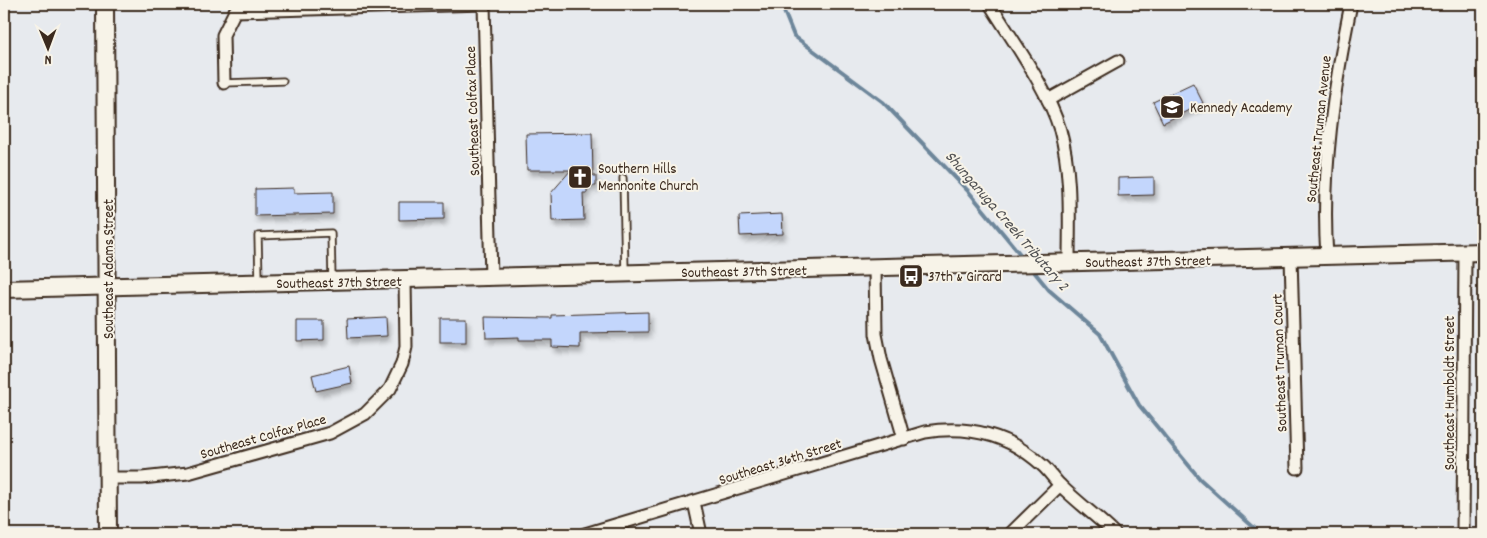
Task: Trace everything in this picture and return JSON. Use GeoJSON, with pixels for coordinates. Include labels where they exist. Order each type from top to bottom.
{"type":"FeatureCollection","features":[{"type":"Feature","properties":{"kind":"main road","name":"Southeast Adams Street"},"geometry":{"type":"LineString","coordinates":[[105,4],[108,534]]}},
{"type":"Feature","properties":{"kind":"main road","name":"Southeast 37th Street"},"geometry":{"type":"LineString","coordinates":[[4,288],[259,284],[1483,252]]}},
{"type":"Feature","properties":{"kind":"street"},"geometry":{"type":"LineString","coordinates":[[224,83],[223,35],[233,7],[484,4]]}},
{"type":"Feature","properties":{"kind":"street","name":"Southeast Colfax Place"},"geometry":{"type":"LineString","coordinates":[[484,4],[491,278]]}},
{"type":"Feature","properties":{"kind":"street"},"geometry":{"type":"LineString","coordinates":[[990,4],[1048,100],[1060,130],[1065,154],[1064,263]]}},
{"type":"Feature","properties":{"kind":"street","name":"Southeast Truman Avenue"},"geometry":{"type":"LineString","coordinates":[[1327,257],[1324,218],[1335,82],[1351,4]]}},
{"type":"Feature","properties":{"kind":"street"},"geometry":{"type":"LineString","coordinates":[[1048,100],[1118,61]]}},
{"type":"Feature","properties":{"kind":"street","name":"Southeast Humboldt Street"},"geometry":{"type":"LineString","coordinates":[[1463,534],[1465,253]]}},
{"type":"Feature","properties":{"kind":"street","name":"Southeast Truman Court"},"geometry":{"type":"LineString","coordinates":[[1292,258],[1297,468]]}},
{"type":"Feature","properties":{"kind":"street"},"geometry":{"type":"LineString","coordinates":[[875,268],[876,334],[881,359],[904,439]]}},
{"type":"Feature","properties":{"kind":"street","name":"Southeast Colfax Place"},"geometry":{"type":"LineString","coordinates":[[108,478],[142,478],[188,474],[330,433],[365,414],[390,389],[402,364],[406,347],[405,280]]}},
{"type":"Feature","properties":{"kind":"street","name":"Southeast 36th Street"},"geometry":{"type":"LineString","coordinates":[[585,534],[904,439],[936,430],[957,429],[1000,438],[1028,454],[1060,486],[1115,534]]}},
{"type":"Feature","properties":{"kind":"street"},"geometry":{"type":"LineString","coordinates":[[1010,534],[1060,486]]}},
{"type":"Feature","properties":{"kind":"street"},"geometry":{"type":"LineString","coordinates":[[694,502],[701,534]]}},
{"type":"Feature","properties":{"kind":"lane"},"geometry":{"type":"LineString","coordinates":[[224,83],[283,81]]}},
{"type":"Feature","properties":{"kind":"lane"},"geometry":{"type":"LineString","coordinates":[[623,178],[625,274]]}},
{"type":"Feature","properties":{"kind":"lane"},"geometry":{"type":"LineString","coordinates":[[259,284],[258,236],[331,233],[332,282]]}},
{"type":"Feature","properties":{"kind":"building"},"geometry":{"type":"Polygon","coordinates":[[[1193,83],[1203,103],[1163,123],[1153,102],[1193,83]]]}},
{"type":"Feature","properties":{"kind":"building","name":"Southern Hills Mennonite Church"},"geometry":{"type":"Polygon","coordinates":[[[592,133],[593,176],[596,176],[596,186],[587,186],[587,193],[583,193],[584,220],[552,221],[551,193],[571,170],[527,170],[526,134],[592,133]]]}},
{"type":"Feature","properties":{"kind":"building"},"geometry":{"type":"Polygon","coordinates":[[[1154,177],[1154,195],[1118,196],[1118,178],[1154,177]]]}},
{"type":"Feature","properties":{"kind":"building"},"geometry":{"type":"Polygon","coordinates":[[[294,188],[294,193],[333,192],[333,214],[255,216],[255,189],[294,188]]]}},
{"type":"Feature","properties":{"kind":"building"},"geometry":{"type":"Polygon","coordinates":[[[399,202],[444,202],[444,219],[399,220],[399,202]]]}},
{"type":"Feature","properties":{"kind":"building"},"geometry":{"type":"Polygon","coordinates":[[[782,214],[783,234],[740,236],[739,216],[782,214]]]}},
{"type":"Feature","properties":{"kind":"building"},"geometry":{"type":"Polygon","coordinates":[[[648,312],[648,332],[580,333],[580,348],[552,347],[552,340],[519,340],[519,337],[486,338],[485,317],[552,318],[552,315],[648,312]]]}},
{"type":"Feature","properties":{"kind":"building"},"geometry":{"type":"Polygon","coordinates":[[[386,317],[387,336],[348,338],[347,319],[386,317]]]}},
{"type":"Feature","properties":{"kind":"building"},"geometry":{"type":"Polygon","coordinates":[[[440,318],[466,318],[466,342],[440,342],[440,318]]]}},
{"type":"Feature","properties":{"kind":"building"},"geometry":{"type":"Polygon","coordinates":[[[297,321],[324,321],[324,340],[297,341],[297,321]]]}},
{"type":"Feature","properties":{"kind":"building"},"geometry":{"type":"Polygon","coordinates":[[[349,366],[352,383],[316,391],[312,375],[349,366]]]}},
{"type":"Feature","properties":{"kind":"waterway","name":"Shunganuga Creek Tributary 2"},"geometry":{"type":"LineString","coordinates":[[781,4],[794,36],[883,102],[969,192],[1024,259]]}},
{"type":"Feature","properties":{"kind":"waterway","name":"Shunganuga Creek Tributary 2"},"geometry":{"type":"LineString","coordinates":[[1031,268],[1049,290],[1100,334],[1139,405],[1200,479],[1261,534]]}},
{"type":"Feature","properties":{"kind":"place","name":"Kennedy Academy"},"geometry":{"type":"Point","coordinates":[1172,107]}},
{"type":"Feature","properties":{"kind":"place","name":"Southern Hills Mennonite Church"},"geometry":{"type":"Point","coordinates":[580,177]}},
{"type":"Feature","properties":{"kind":"place","name":"37th & Girard"},"geometry":{"type":"Point","coordinates":[911,276]}}]}
